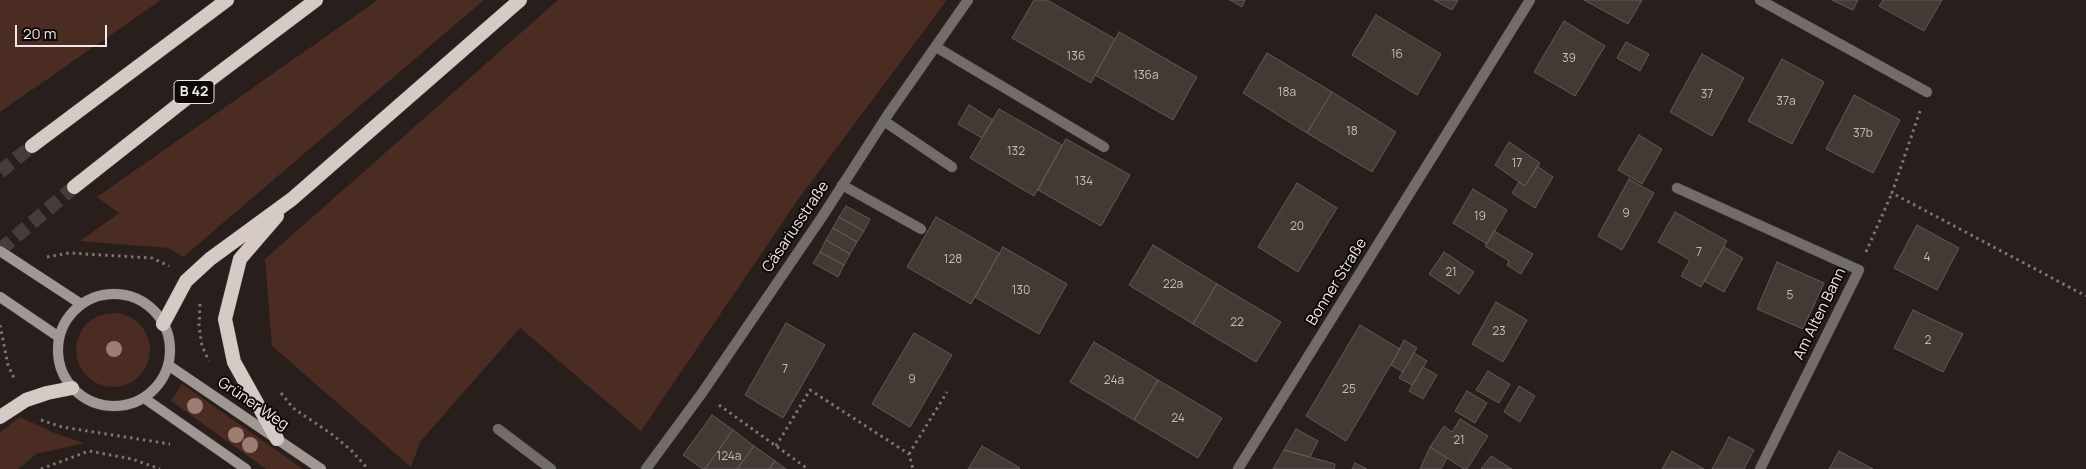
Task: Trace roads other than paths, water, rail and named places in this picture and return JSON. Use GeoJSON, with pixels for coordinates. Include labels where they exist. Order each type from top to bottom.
{"type":"FeatureCollection","features":[{"type":"Feature","properties":{"kind":"highway"},"geometry":{"type":"LineString","coordinates":[[32,146],[227,0]]}},
{"type":"Feature","properties":{"kind":"highway","name":"B 42"},"geometry":{"type":"LineString","coordinates":[[74,187],[316,0]]}},
{"type":"Feature","properties":{"kind":"highway"},"geometry":{"type":"LineString","coordinates":[[163,324],[186,281],[210,259],[292,199],[520,0]]}},
{"type":"Feature","properties":{"kind":"highway"},"geometry":{"type":"LineString","coordinates":[[277,439],[234,362],[225,319],[240,259],[292,199]]}},
{"type":"Feature","properties":{"kind":"highway"},"geometry":{"type":"LineString","coordinates":[[0,416],[26,400],[72,388]]}},
{"type":"Feature","properties":{"kind":"main road"},"geometry":{"type":"LineString","coordinates":[[0,251],[82,304]]}},
{"type":"Feature","properties":{"kind":"main road"},"geometry":{"type":"LineString","coordinates":[[107,294],[133,297],[156,312],[163,324],[168,337],[170,351],[168,364],[163,378],[155,389],[144,398],[130,404],[114,407],[98,405],[84,398],[72,388],[62,373],[57,355],[59,337],[71,313],[82,304],[107,294]]}},
{"type":"Feature","properties":{"kind":"main road"},"geometry":{"type":"LineString","coordinates":[[0,298],[59,337]]}},
{"type":"Feature","properties":{"kind":"main road","name":"Grüner Weg"},"geometry":{"type":"LineString","coordinates":[[168,364],[320,469]]}},
{"type":"Feature","properties":{"kind":"main road"},"geometry":{"type":"LineString","coordinates":[[144,398],[246,469]]}},
{"type":"Feature","properties":{"kind":"street","name":"Cäsariusstraße"},"geometry":{"type":"LineString","coordinates":[[646,469],[702,393],[884,121],[968,0]]}},
{"type":"Feature","properties":{"kind":"street","name":"Bonner Straße"},"geometry":{"type":"LineString","coordinates":[[1238,469],[1530,0]]}},
{"type":"Feature","properties":{"kind":"street"},"geometry":{"type":"LineString","coordinates":[[1760,0],[1927,92]]}},
{"type":"Feature","properties":{"kind":"street"},"geometry":{"type":"LineString","coordinates":[[936,47],[1104,146]]}},
{"type":"Feature","properties":{"kind":"street"},"geometry":{"type":"LineString","coordinates":[[884,121],[952,166]]}},
{"type":"Feature","properties":{"kind":"street"},"geometry":{"type":"LineString","coordinates":[[842,185],[920,229]]}},
{"type":"Feature","properties":{"kind":"street","name":"Am Alten Bann"},"geometry":{"type":"LineString","coordinates":[[1677,188],[1859,270],[1760,469]]}},
{"type":"Feature","properties":{"kind":"street"},"geometry":{"type":"LineString","coordinates":[[498,428],[551,469]]}},
{"type":"Feature","properties":{"kind":"tunnel"},"geometry":{"type":"LineString","coordinates":[[0,172],[32,146]]}},
{"type":"Feature","properties":{"kind":"tunnel"},"geometry":{"type":"LineString","coordinates":[[0,250],[74,187]]}}]}
